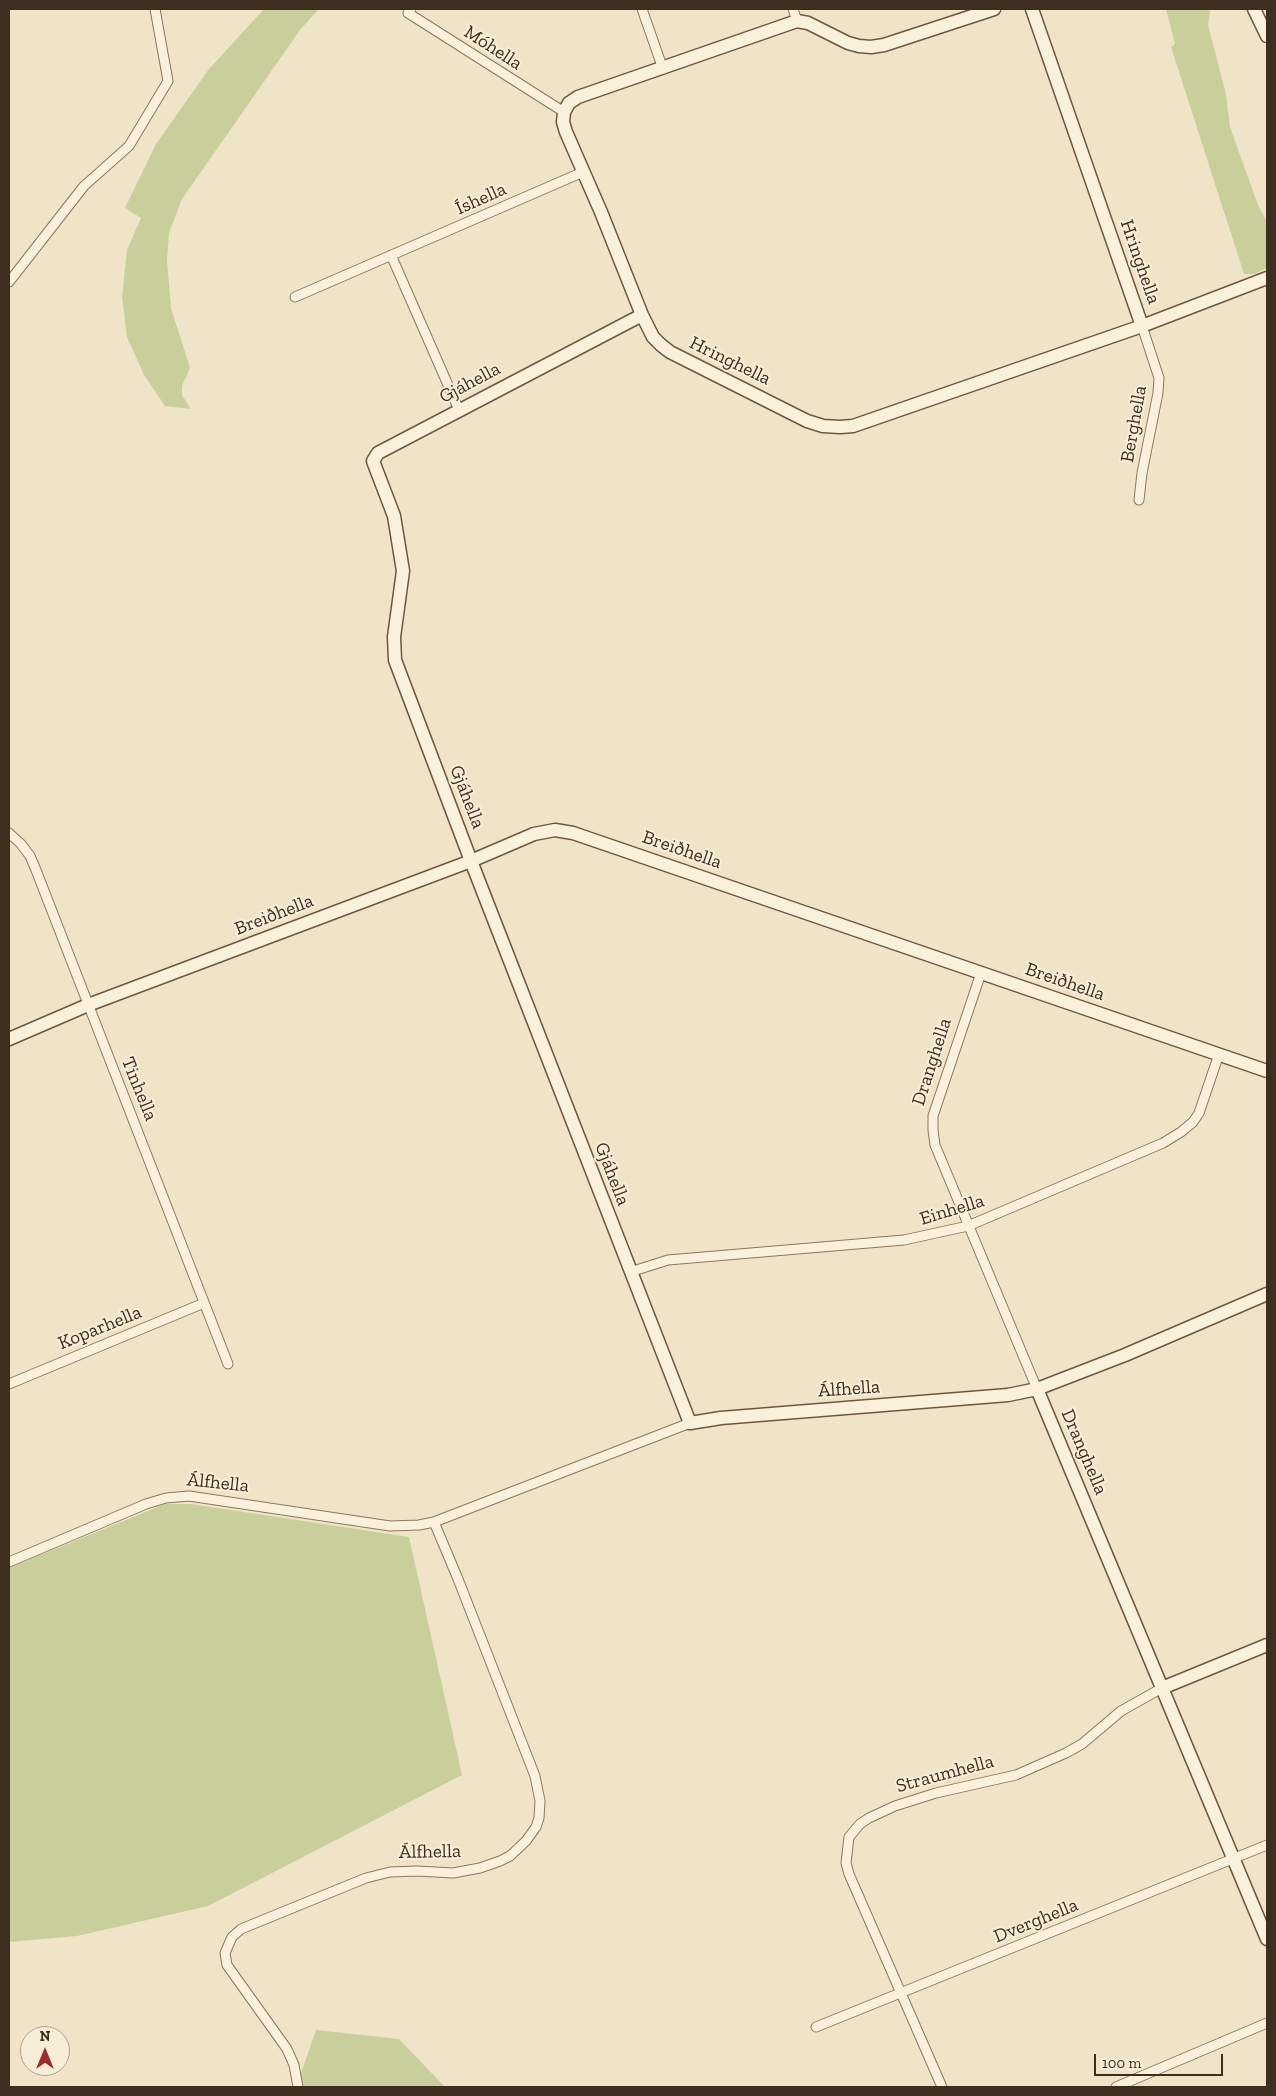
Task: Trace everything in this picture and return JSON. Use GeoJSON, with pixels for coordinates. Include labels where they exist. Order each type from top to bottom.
{"type":"FeatureCollection","features":[{"type":"Feature","properties":{"kind":"street"},"geometry":{"type":"LineString","coordinates":[[9,282],[84,186],[129,146],[168,81],[155,9]]}},
{"type":"Feature","properties":{"kind":"street","name":"Móhella"},"geometry":{"type":"LineString","coordinates":[[411,9],[408,13],[564,112]]}},
{"type":"Feature","properties":{"kind":"street"},"geometry":{"type":"LineString","coordinates":[[642,9],[663,69]]}},
{"type":"Feature","properties":{"kind":"street"},"geometry":{"type":"LineString","coordinates":[[564,112],[569,104],[578,97],[663,69],[795,15],[848,43],[871,47],[891,43],[994,9]]}},
{"type":"Feature","properties":{"kind":"street","name":"Hringhella"},"geometry":{"type":"LineString","coordinates":[[564,112],[563,122],[566,132],[642,315],[653,337],[670,352],[807,421],[823,426],[853,426],[1142,326],[1032,9]]}},
{"type":"Feature","properties":{"kind":"street"},"geometry":{"type":"LineString","coordinates":[[1254,9],[1267,36]]}},
{"type":"Feature","properties":{"kind":"street","name":"Íshella"},"geometry":{"type":"LineString","coordinates":[[295,297],[583,172]]}},
{"type":"Feature","properties":{"kind":"street"},"geometry":{"type":"LineString","coordinates":[[391,255],[459,410]]}},
{"type":"Feature","properties":{"kind":"street"},"geometry":{"type":"LineString","coordinates":[[1142,326],[1267,278]]}},
{"type":"Feature","properties":{"kind":"street","name":"Gjáhella"},"geometry":{"type":"LineString","coordinates":[[642,315],[378,453],[374,461],[394,516],[403,571],[394,638],[395,660],[471,861],[690,1423]]}},
{"type":"Feature","properties":{"kind":"street","name":"Berghella"},"geometry":{"type":"LineString","coordinates":[[1139,500],[1142,472],[1158,393],[1159,378],[1142,326]]}},
{"type":"Feature","properties":{"kind":"street","name":"Breiðhella"},"geometry":{"type":"LineString","coordinates":[[9,1039],[88,1005],[471,861],[534,834],[555,830],[574,833],[1267,1071]]}},
{"type":"Feature","properties":{"kind":"street","name":"Tinhella"},"geometry":{"type":"LineString","coordinates":[[9,833],[30,856],[228,1364]]}},
{"type":"Feature","properties":{"kind":"street","name":"Dranghella"},"geometry":{"type":"LineString","coordinates":[[982,973],[934,1116],[935,1145],[1267,1939]]}},
{"type":"Feature","properties":{"kind":"street","name":"Einhella"},"geometry":{"type":"LineString","coordinates":[[630,1272],[668,1260],[904,1240],[968,1226],[1163,1143],[1181,1132],[1193,1122],[1199,1113],[1219,1054]]}},
{"type":"Feature","properties":{"kind":"street","name":"Álfhella"},"geometry":{"type":"LineString","coordinates":[[9,1562],[146,1504],[166,1498],[189,1496],[390,1526],[419,1525],[434,1522],[690,1423],[720,1418],[1000,1396],[1037,1389],[1125,1355],[1267,1294]]}},
{"type":"Feature","properties":{"kind":"street","name":"Koparhella"},"geometry":{"type":"LineString","coordinates":[[9,1384],[204,1303]]}},
{"type":"Feature","properties":{"kind":"street","name":"Álfhella"},"geometry":{"type":"LineString","coordinates":[[298,2087],[294,2065],[287,2049],[227,1965],[226,1947],[232,1937],[241,1929],[366,1878],[390,1872],[453,1873],[480,1868],[500,1861],[510,1856],[526,1841],[536,1827],[540,1801],[535,1776],[434,1522]]}},
{"type":"Feature","properties":{"kind":"street","name":"Straumhella"},"geometry":{"type":"LineString","coordinates":[[942,2087],[848,1869],[846,1863],[847,1846],[849,1837],[854,1830],[869,1818],[916,1798],[1016,1775],[1082,1744],[1120,1711],[1162,1688],[1267,1645]]}},
{"type":"Feature","properties":{"kind":"street","name":"Dverghella"},"geometry":{"type":"LineString","coordinates":[[816,2027],[1267,1845]]}},
{"type":"Feature","properties":{"kind":"street"},"geometry":{"type":"LineString","coordinates":[[1116,2087],[1267,2023]]}},
{"type":"Feature","properties":{"kind":"green space"},"geometry":{"type":"Polygon","coordinates":[[[264,9],[319,9],[300,30],[182,199],[169,233],[167,260],[171,308],[190,368],[182,386],[182,395],[191,409],[165,406],[144,375],[127,337],[122,297],[127,250],[141,218],[125,208],[156,144],[209,69],[264,9]]]}},
{"type":"Feature","properties":{"kind":"green space"},"geometry":{"type":"Polygon","coordinates":[[[1166,9],[1209,9],[1208,25],[1226,94],[1230,127],[1258,205],[1267,222],[1267,268],[1254,274],[1244,274],[1171,47],[1175,44],[1166,9]]]}},
{"type":"Feature","properties":{"kind":"green space"},"geometry":{"type":"Polygon","coordinates":[[[165,1504],[191,1504],[409,1537],[462,1775],[208,1906],[77,1936],[9,1942],[9,1568],[165,1504]]]}},
{"type":"Feature","properties":{"kind":"green space"},"geometry":{"type":"Polygon","coordinates":[[[316,2030],[399,2039],[445,2087],[293,2087],[291,2070],[301,2073],[316,2030]]]}}]}
